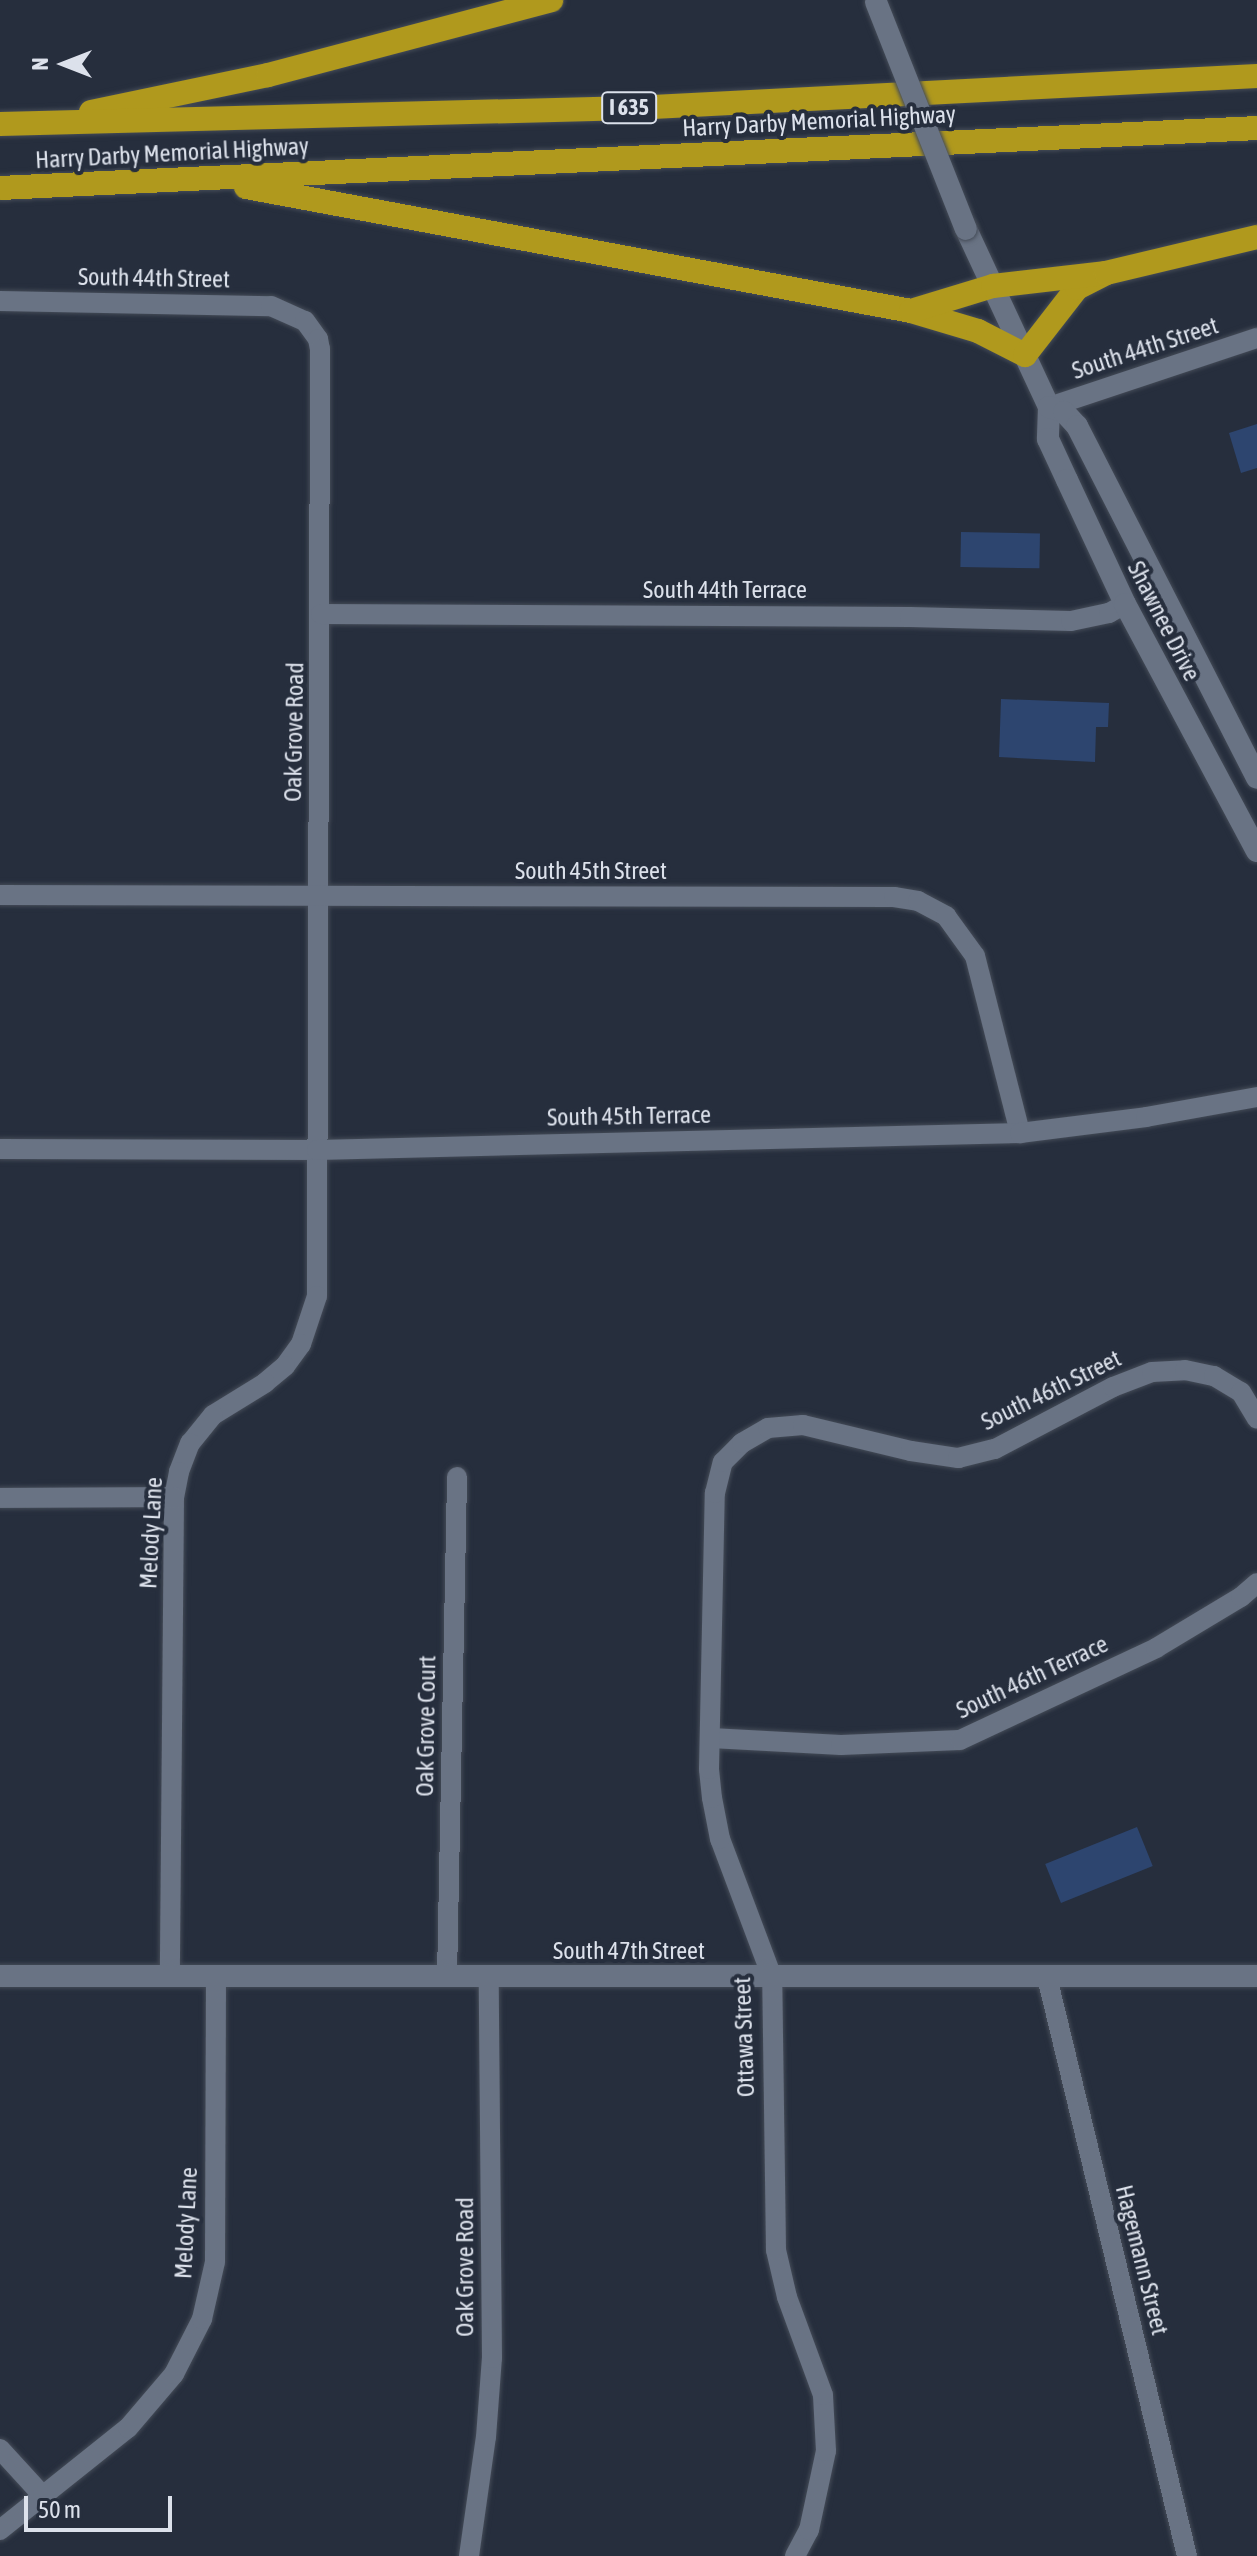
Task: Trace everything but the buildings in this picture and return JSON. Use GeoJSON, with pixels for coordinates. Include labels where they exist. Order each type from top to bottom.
{"type":"FeatureCollection","features":[{"type":"Feature","properties":{"kind":"highway"},"geometry":{"type":"LineString","coordinates":[[39,124],[268,75],[551,0]]}},
{"type":"Feature","properties":{"kind":"highway","name":"Harry Darby Memorial Highway"},"geometry":{"type":"LineString","coordinates":[[0,124],[633,108],[1257,76]]}},
{"type":"Feature","properties":{"kind":"highway","name":"Harry Darby Memorial Highway"},"geometry":{"type":"LineString","coordinates":[[0,188],[1257,128]]}},
{"type":"Feature","properties":{"kind":"highway"},"geometry":{"type":"LineString","coordinates":[[209,179],[911,311],[978,331],[1025,355],[1077,288],[1106,273]]}},
{"type":"Feature","properties":{"kind":"highway"},"geometry":{"type":"LineString","coordinates":[[911,311],[993,286],[1106,273],[1257,237]]}},
{"type":"Feature","properties":{"kind":"main road","name":"Shawnee Drive"},"geometry":{"type":"LineString","coordinates":[[876,1],[966,229],[1049,407],[1048,439],[1125,604],[1257,851]]}},
{"type":"Feature","properties":{"kind":"main road","name":"Shawnee Drive"},"geometry":{"type":"LineString","coordinates":[[1049,407],[1064,412],[1077,426],[1257,778]]}},
{"type":"Feature","properties":{"kind":"main road"},"geometry":{"type":"LineString","coordinates":[[1125,604],[1158,583]]}},
{"type":"Feature","properties":{"kind":"main road"},"geometry":{"type":"LineString","coordinates":[[1208,759],[1239,743]]}},
{"type":"Feature","properties":{"kind":"main road","name":"South 47th Street"},"geometry":{"type":"LineString","coordinates":[[0,1976],[1257,1976]]}},
{"type":"Feature","properties":{"kind":"street","name":"South 44th Street"},"geometry":{"type":"LineString","coordinates":[[0,301],[271,306],[305,321]]}},
{"type":"Feature","properties":{"kind":"street","name":"Oak Grove Road"},"geometry":{"type":"LineString","coordinates":[[305,321],[318,339],[320,349],[317,1150]]}},
{"type":"Feature","properties":{"kind":"street","name":"South 44th Street"},"geometry":{"type":"LineString","coordinates":[[1049,407],[1257,338]]}},
{"type":"Feature","properties":{"kind":"street","name":"South 44th Terrace"},"geometry":{"type":"LineString","coordinates":[[321,614],[910,617],[1071,621],[1109,613],[1125,604]]}},
{"type":"Feature","properties":{"kind":"street","name":"South 45th Street"},"geometry":{"type":"LineString","coordinates":[[0,895],[894,897],[918,901],[946,916],[975,956],[1020,1133]]}},
{"type":"Feature","properties":{"kind":"street","name":"South 45th Terrace"},"geometry":{"type":"LineString","coordinates":[[0,1149],[317,1150],[1020,1133],[1146,1117],[1257,1097]]}},
{"type":"Feature","properties":{"kind":"street","name":"Melody Lane"},"geometry":{"type":"LineString","coordinates":[[170,1976],[174,1497],[184,1458],[204,1425],[234,1400],[265,1383],[285,1366],[301,1344],[317,1296],[317,1150]]}},
{"type":"Feature","properties":{"kind":"street","name":"South 46th Street"},"geometry":{"type":"LineString","coordinates":[[756,1435],[768,1428],[803,1425],[911,1451],[958,1458],[995,1449],[1113,1387],[1152,1372],[1185,1370],[1214,1376],[1241,1392],[1257,1419]]}},
{"type":"Feature","properties":{"kind":"street","name":"Ottawa Street"},"geometry":{"type":"LineString","coordinates":[[756,1435],[742,1443],[723,1462],[715,1493],[709,1769],[720,1839],[772,1977],[776,2250],[787,2297],[823,2395],[826,2451],[809,2530],[795,2556]]}},
{"type":"Feature","properties":{"kind":"street","name":"Oak Grove Court"},"geometry":{"type":"LineString","coordinates":[[447,1977],[457,1477]]}},
{"type":"Feature","properties":{"kind":"street"},"geometry":{"type":"LineString","coordinates":[[0,1498],[174,1497]]}},
{"type":"Feature","properties":{"kind":"street","name":"South 46th Terrace"},"geometry":{"type":"LineString","coordinates":[[711,1738],[841,1745],[960,1740],[1156,1648],[1241,1597],[1257,1583]]}},
{"type":"Feature","properties":{"kind":"street","name":"Melody Lane"},"geometry":{"type":"LineString","coordinates":[[0,2530],[128,2428],[174,2374],[202,2319],[215,2262],[216,1976]]}},
{"type":"Feature","properties":{"kind":"street","name":"Oak Grove Road"},"geometry":{"type":"LineString","coordinates":[[469,2556],[486,2437],[492,2358],[489,1977]]}},
{"type":"Feature","properties":{"kind":"street","name":"Hagemann Street"},"geometry":{"type":"LineString","coordinates":[[1047,1977],[1187,2556]]}},
{"type":"Feature","properties":{"kind":"street"},"geometry":{"type":"LineString","coordinates":[[0,2449],[43,2496]]}}]}
